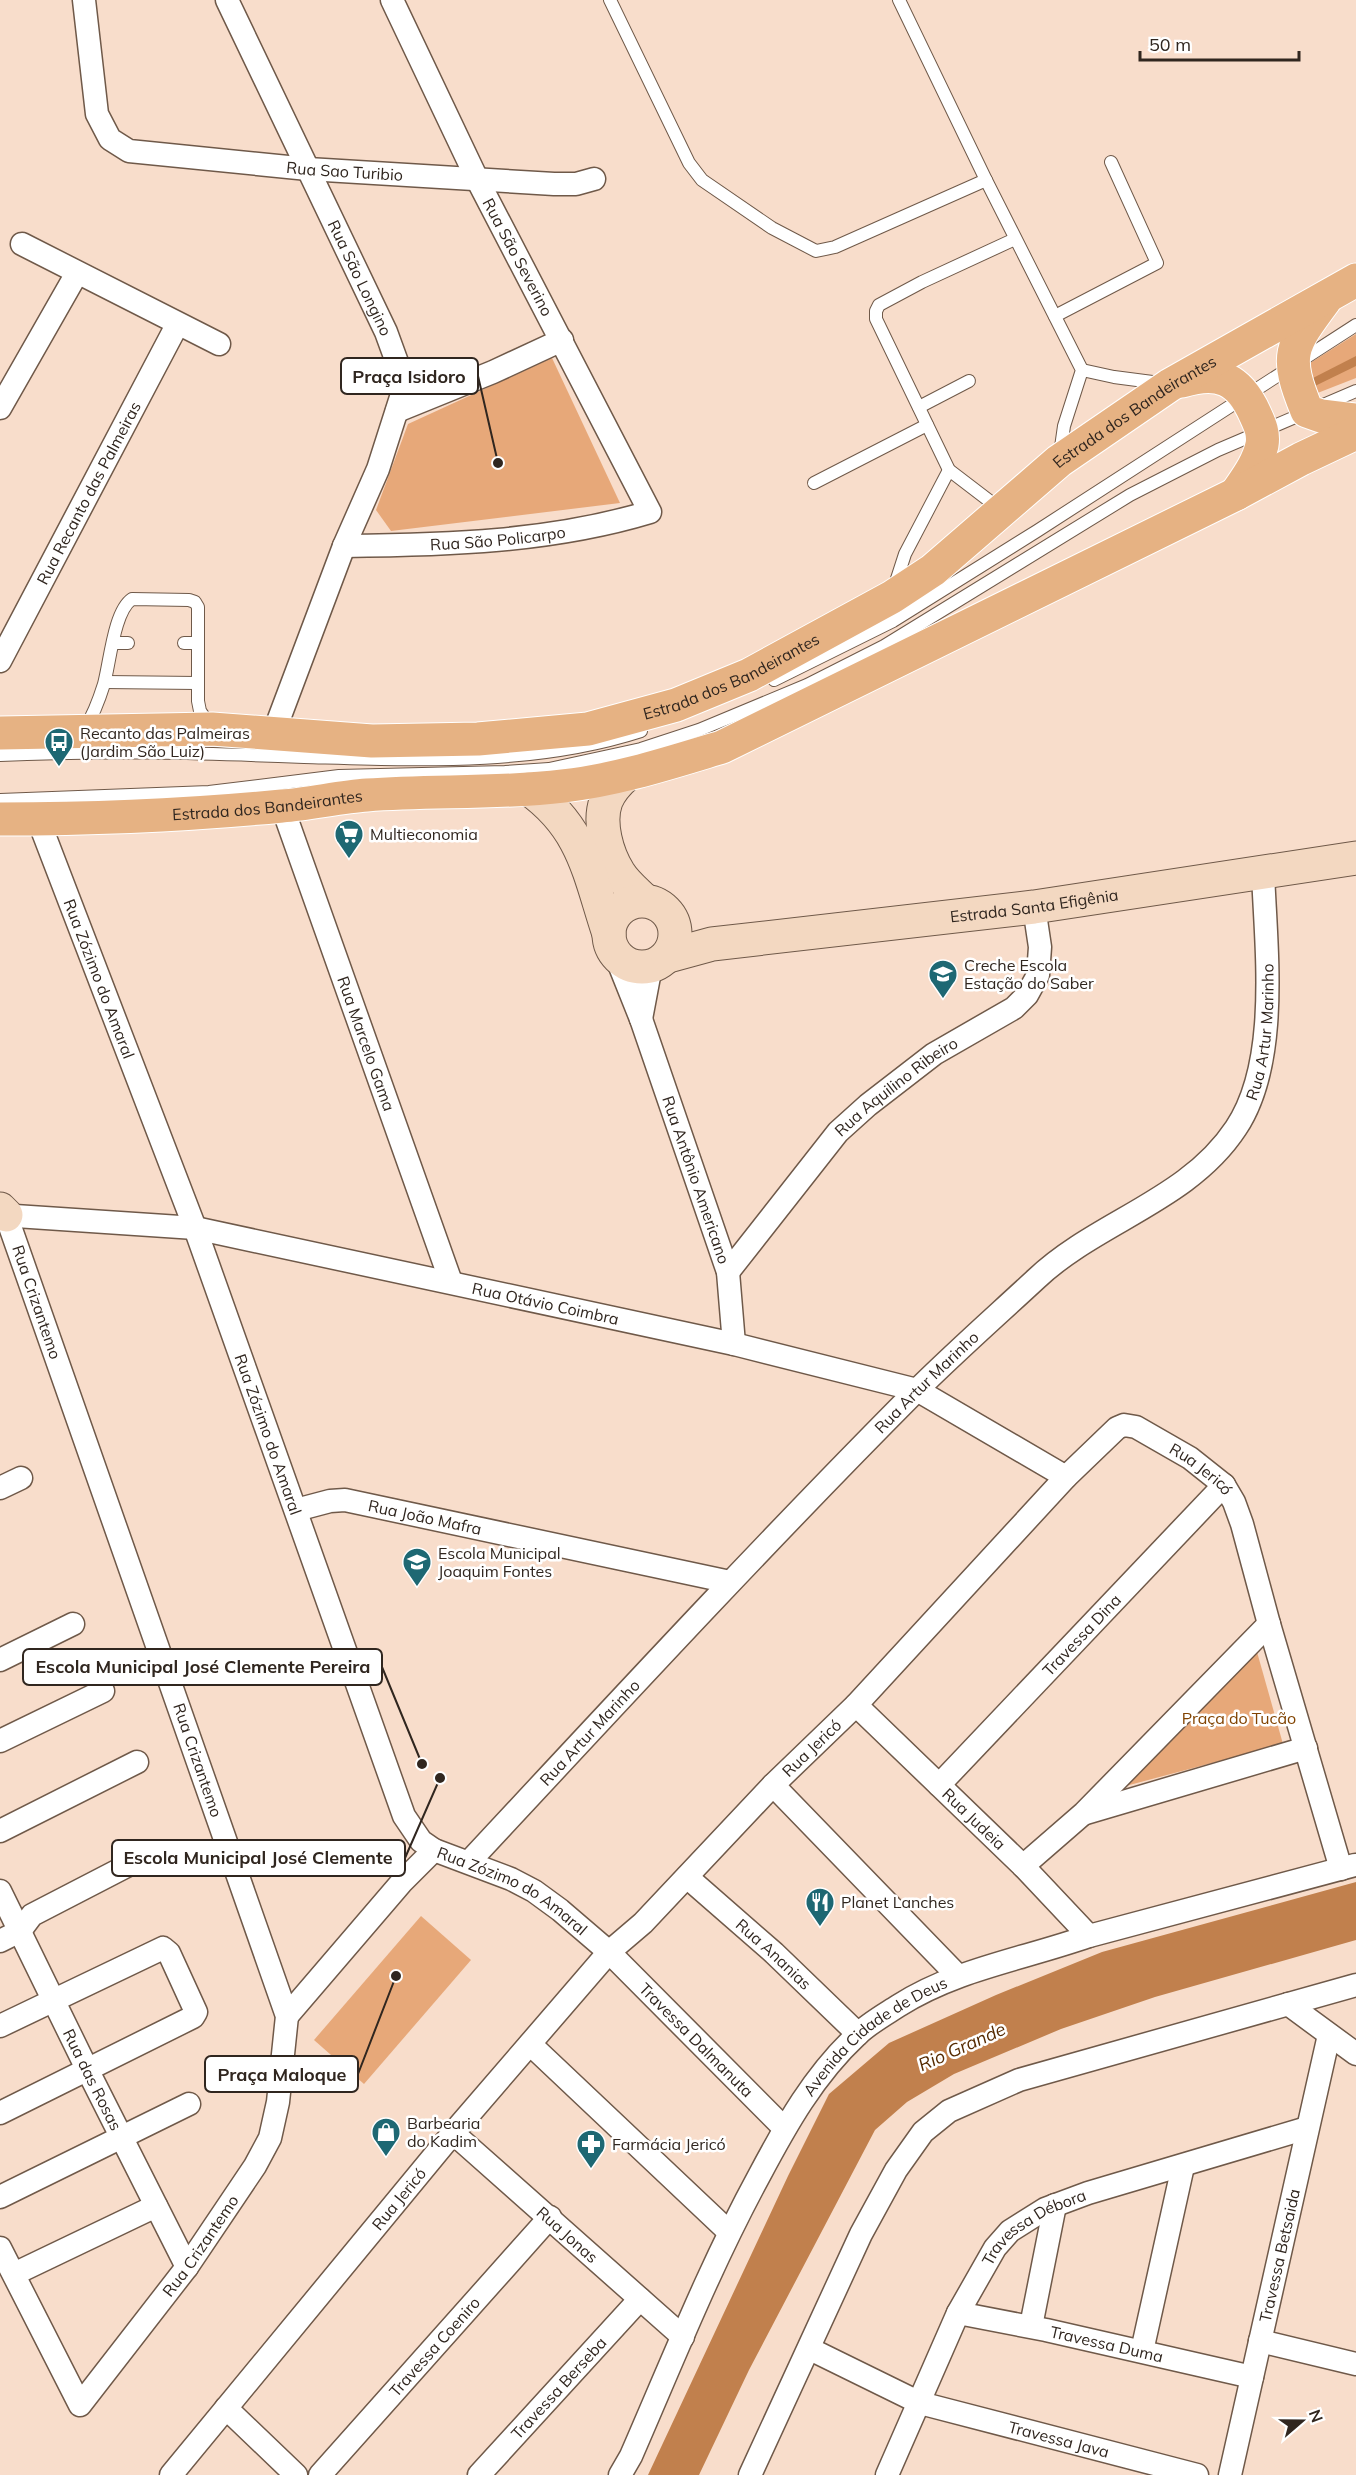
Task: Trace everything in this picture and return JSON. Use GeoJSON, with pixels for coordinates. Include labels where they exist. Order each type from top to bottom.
{"type":"FeatureCollection","features":[{"type":"Feature","properties":{"kind":"main road"},"geometry":{"type":"LineString","coordinates":[[1343,287],[1306,326],[1295,345],[1292,367],[1295,383],[1307,411],[1321,416],[1356,420]]}},
{"type":"Feature","properties":{"kind":"main road","name":"Estrada dos Bandeirantes"},"geometry":{"type":"LineString","coordinates":[[0,733],[212,729],[372,741],[478,739],[588,729],[676,705],[749,675],[892,597],[933,570],[1059,461],[1170,385],[1343,287]]}},
{"type":"Feature","properties":{"kind":"main road"},"geometry":{"type":"LineString","coordinates":[[1170,385],[1202,375],[1217,376],[1230,381],[1246,396],[1263,432],[1262,446],[1254,466],[1236,494]]}},
{"type":"Feature","properties":{"kind":"main road","name":"Estrada dos Bandeirantes"},"geometry":{"type":"LineString","coordinates":[[0,819],[282,806],[366,795],[530,789],[564,786],[626,775],[722,747],[1356,433]]}},
{"type":"Feature","properties":{"kind":"street","name":"Rua Sao Turibio"},"geometry":{"type":"LineString","coordinates":[[84,0],[98,114],[103,130],[110,140],[129,151],[308,169],[554,184],[576,184],[594,179]]}},
{"type":"Feature","properties":{"kind":"street","name":"Rua São Longino"},"geometry":{"type":"LineString","coordinates":[[226,0],[394,354],[402,394],[378,469],[344,546],[274,732]]}},
{"type":"Feature","properties":{"kind":"street","name":"Rua São Severino"},"geometry":{"type":"LineString","coordinates":[[392,0],[477,179],[650,512]]}},
{"type":"Feature","properties":{"kind":"street"},"geometry":{"type":"LineString","coordinates":[[22,244],[177,325],[219,344]]}},
{"type":"Feature","properties":{"kind":"street"},"geometry":{"type":"LineString","coordinates":[[0,408],[77,273]]}},
{"type":"Feature","properties":{"kind":"street","name":"Rua Recanto das Palmeiras"},"geometry":{"type":"LineString","coordinates":[[0,661],[177,325]]}},
{"type":"Feature","properties":{"kind":"street"},"geometry":{"type":"LineString","coordinates":[[397,411],[493,372],[562,339]]}},
{"type":"Feature","properties":{"kind":"street","name":"Rua São Policarpo"},"geometry":{"type":"LineString","coordinates":[[344,546],[426,545],[491,540],[560,532],[624,520],[650,512]]}},
{"type":"Feature","properties":{"kind":"street"},"geometry":{"type":"LineString","coordinates":[[626,775],[615,785],[606,801],[603,817],[606,843],[620,875],[658,909],[712,944]]}},
{"type":"Feature","properties":{"kind":"street","name":"Rua Antônio Americano"},"geometry":{"type":"LineString","coordinates":[[530,789],[556,810],[566,822],[580,848],[728,1272],[734,1344]]}},
{"type":"Feature","properties":{"kind":"street","name":"Rua Marcelo Gama"},"geometry":{"type":"LineString","coordinates":[[282,806],[451,1282]]}},
{"type":"Feature","properties":{"kind":"street","name":"Rua Zózimo do Amaral"},"geometry":{"type":"LineString","coordinates":[[38,819],[195,1228],[404,1816],[421,1840],[434,1850],[491,1870],[534,1891],[609,1952]]}},
{"type":"Feature","properties":{"kind":"street","name":"Estrada Santa Efigênia"},"geometry":{"type":"LineString","coordinates":[[659,961],[712,944],[1034,908],[1356,858]]}},
{"type":"Feature","properties":{"kind":"street","name":"Rua Artur Marinho"},"geometry":{"type":"LineString","coordinates":[[469,1862],[730,1582],[917,1390],[1043,1272],[1085,1242],[1182,1184],[1215,1156],[1237,1127],[1253,1098],[1262,1066],[1267,972],[1263,873]]}},
{"type":"Feature","properties":{"kind":"street"},"geometry":{"type":"LineString","coordinates":[[634,901],[658,909],[676,937],[659,961],[631,966],[612,944],[610,923],[616,914],[634,901]]}},
{"type":"Feature","properties":{"kind":"street","name":"Rua Aquilino Ribeiro"},"geometry":{"type":"LineString","coordinates":[[728,1272],[838,1132],[868,1105],[934,1054],[1014,1008],[1027,995],[1038,975],[1040,947],[1034,908]]}},
{"type":"Feature","properties":{"kind":"street","name":"Rua Antônio Americano"},"geometry":{"type":"LineString","coordinates":[[641,1019],[659,961]]}},
{"type":"Feature","properties":{"kind":"street","name":"Rua Otávio Coimbra"},"geometry":{"type":"LineString","coordinates":[[2,1213],[195,1228],[734,1344],[917,1390],[1066,1477]]}},
{"type":"Feature","properties":{"kind":"street","name":"Rua Crizantemo"},"geometry":{"type":"LineString","coordinates":[[2,1213],[287,2016],[278,2102],[270,2138],[255,2166],[188,2267],[80,2405],[14,2274]]}},
{"type":"Feature","properties":{"kind":"street","name":"Rua Jericó"},"geometry":{"type":"LineString","coordinates":[[171,2475],[453,2133],[609,1952],[643,1923],[773,1785],[856,1705],[1066,1477],[1117,1428],[1124,1425],[1136,1427],[1190,1458],[1224,1485],[1234,1502],[1306,1748],[1349,1866]]}},
{"type":"Feature","properties":{"kind":"street"},"geometry":{"type":"LineString","coordinates":[[0,1488],[21,1478]]}},
{"type":"Feature","properties":{"kind":"street","name":"Travessa Dina"},"geometry":{"type":"LineString","coordinates":[[939,1785],[1224,1485]]}},
{"type":"Feature","properties":{"kind":"street","name":"Rua João Mafra"},"geometry":{"type":"LineString","coordinates":[[296,1510],[345,1500],[730,1582]]}},
{"type":"Feature","properties":{"kind":"street"},"geometry":{"type":"LineString","coordinates":[[0,1660],[73,1624]]}},
{"type":"Feature","properties":{"kind":"street"},"geometry":{"type":"LineString","coordinates":[[1023,1866],[1084,1813],[1269,1624]]}},
{"type":"Feature","properties":{"kind":"street"},"geometry":{"type":"LineString","coordinates":[[0,1741],[103,1691]]}},
{"type":"Feature","properties":{"kind":"street","name":"Rua Judeia"},"geometry":{"type":"LineString","coordinates":[[856,1705],[1023,1866],[1089,1936]]}},
{"type":"Feature","properties":{"kind":"street"},"geometry":{"type":"LineString","coordinates":[[1084,1813],[1306,1748]]}},
{"type":"Feature","properties":{"kind":"street"},"geometry":{"type":"LineString","coordinates":[[0,1831],[137,1762]]}},
{"type":"Feature","properties":{"kind":"street"},"geometry":{"type":"LineString","coordinates":[[773,1785],[957,1975]]}},
{"type":"Feature","properties":{"kind":"street"},"geometry":{"type":"LineString","coordinates":[[287,2016],[401,1883],[434,1850]]}},
{"type":"Feature","properties":{"kind":"street"},"geometry":{"type":"LineString","coordinates":[[10,1936],[32,1915],[148,1855]]}},
{"type":"Feature","properties":{"kind":"street","name":"Avenida Cidade de Deus"},"geometry":{"type":"LineString","coordinates":[[620,2475],[631,2456],[729,2232],[784,2128],[813,2084],[858,2034],[899,2005],[957,1975],[1089,1936],[1349,1866]]}},
{"type":"Feature","properties":{"kind":"street","name":"Rua Ananias"},"geometry":{"type":"LineString","coordinates":[[687,1877],[774,1953],[858,2034]]}},
{"type":"Feature","properties":{"kind":"street","name":"Rua das Rosas"},"geometry":{"type":"LineString","coordinates":[[0,1891],[10,1936],[54,2000],[188,2267]]}},
{"type":"Feature","properties":{"kind":"street"},"geometry":{"type":"LineString","coordinates":[[0,2026],[163,1948],[169,1953],[196,2010],[194,2017],[0,2113]]}},
{"type":"Feature","properties":{"kind":"street","name":"Travessa Dalmanuta"},"geometry":{"type":"LineString","coordinates":[[609,1952],[784,2128]]}},
{"type":"Feature","properties":{"kind":"street"},"geometry":{"type":"LineString","coordinates":[[750,2475],[861,2234],[896,2170],[923,2132],[950,2111],[1019,2080],[1356,1985]]}},
{"type":"Feature","properties":{"kind":"street"},"geometry":{"type":"LineString","coordinates":[[1288,2004],[1356,2054]]}},
{"type":"Feature","properties":{"kind":"street","name":"Travessa Betsaida"},"geometry":{"type":"LineString","coordinates":[[1230,2475],[1329,2035]]}},
{"type":"Feature","properties":{"kind":"street"},"geometry":{"type":"LineString","coordinates":[[530,2044],[729,2232]]}},
{"type":"Feature","properties":{"kind":"street"},"geometry":{"type":"LineString","coordinates":[[0,2197],[189,2104]]}},
{"type":"Feature","properties":{"kind":"street","name":"Travessa Débora"},"geometry":{"type":"LineString","coordinates":[[887,2475],[958,2313],[995,2248],[1010,2231],[1030,2217],[1088,2193],[1307,2128]]}},
{"type":"Feature","properties":{"kind":"street","name":"Rua Jonas"},"geometry":{"type":"LineString","coordinates":[[453,2133],[683,2337]]}},
{"type":"Feature","properties":{"kind":"street"},"geometry":{"type":"LineString","coordinates":[[1142,2351],[1183,2166]]}},
{"type":"Feature","properties":{"kind":"street"},"geometry":{"type":"LineString","coordinates":[[1031,2326],[1055,2205]]}},
{"type":"Feature","properties":{"kind":"street"},"geometry":{"type":"LineString","coordinates":[[0,2248],[14,2274],[156,2206]]}},
{"type":"Feature","properties":{"kind":"street","name":"Travessa Coeniro"},"geometry":{"type":"LineString","coordinates":[[320,2475],[550,2217]]}},
{"type":"Feature","properties":{"kind":"street","name":"Travessa Berseba"},"geometry":{"type":"LineString","coordinates":[[479,2475],[640,2299]]}},
{"type":"Feature","properties":{"kind":"street","name":"Travessa Duma"},"geometry":{"type":"LineString","coordinates":[[958,2313],[1031,2326],[1252,2377]]}},
{"type":"Feature","properties":{"kind":"street"},"geometry":{"type":"LineString","coordinates":[[1260,2342],[1356,2364]]}},
{"type":"Feature","properties":{"kind":"street","name":"Travessa Java"},"geometry":{"type":"LineString","coordinates":[[810,2349],[920,2403],[1197,2475]]}},
{"type":"Feature","properties":{"kind":"street"},"geometry":{"type":"LineString","coordinates":[[226,2408],[296,2475]]}},
{"type":"Feature","properties":{"kind":"lane"},"geometry":{"type":"LineString","coordinates":[[610,0],[689,162],[702,180],[772,228],[808,249],[816,251],[835,247],[986,180]]}},
{"type":"Feature","properties":{"kind":"lane"},"geometry":{"type":"LineString","coordinates":[[899,0],[1015,239],[1082,370],[1064,426],[1059,461]]}},
{"type":"Feature","properties":{"kind":"lane"},"geometry":{"type":"LineString","coordinates":[[1055,316],[1157,263],[1111,162]]}},
{"type":"Feature","properties":{"kind":"lane"},"geometry":{"type":"LineString","coordinates":[[1002,511],[949,470],[876,319],[876,310],[879,305],[922,282],[1015,239]]}},
{"type":"Feature","properties":{"kind":"lane"},"geometry":{"type":"LineString","coordinates":[[759,687],[893,621],[1356,325]]}},
{"type":"Feature","properties":{"kind":"lane"},"geometry":{"type":"LineString","coordinates":[[1082,370],[1170,385]]}},
{"type":"Feature","properties":{"kind":"lane"},"geometry":{"type":"LineString","coordinates":[[919,407],[969,381]]}},
{"type":"Feature","properties":{"kind":"lane"},"geometry":{"type":"LineString","coordinates":[[0,800],[209,792],[339,776],[549,769],[641,749],[699,730],[807,685],[884,646],[1130,495],[1218,450],[1356,391]]}},
{"type":"Feature","properties":{"kind":"lane"},"geometry":{"type":"LineString","coordinates":[[814,483],[927,425]]}},
{"type":"Feature","properties":{"kind":"lane"},"geometry":{"type":"LineString","coordinates":[[892,597],[905,554],[949,470]]}},
{"type":"Feature","properties":{"kind":"lane"},"geometry":{"type":"LineString","coordinates":[[83,732],[94,712],[105,682],[123,608],[132,599],[195,602],[198,607],[197,683],[200,711],[212,729]]}},
{"type":"Feature","properties":{"kind":"lane"},"geometry":{"type":"LineString","coordinates":[[113,643],[128,643]]}},
{"type":"Feature","properties":{"kind":"lane"},"geometry":{"type":"LineString","coordinates":[[184,643],[198,643]]}},
{"type":"Feature","properties":{"kind":"lane"},"geometry":{"type":"LineString","coordinates":[[105,682],[197,683]]}},
{"type":"Feature","properties":{"kind":"lane"},"geometry":{"type":"LineString","coordinates":[[0,755],[125,752],[388,759],[484,757],[590,746],[656,726]]}},
{"type":"Feature","properties":{"kind":"green space"},"geometry":{"type":"Polygon","coordinates":[[[1356,334],[1356,378],[1315,394],[1299,370],[1356,334]]]}},
{"type":"Feature","properties":{"kind":"green space"},"geometry":{"type":"Polygon","coordinates":[[[552,358],[620,503],[391,531],[376,510],[408,424],[552,358]]]}},
{"type":"Feature","properties":{"kind":"green space","name":"Praça do Tucão"},"geometry":{"type":"Polygon","coordinates":[[[1257,1652],[1283,1744],[1107,1791],[1257,1652]]]}},
{"type":"Feature","properties":{"kind":"green space"},"geometry":{"type":"Polygon","coordinates":[[[421,1916],[471,1960],[364,2084],[314,2040],[421,1916]]]}},
{"type":"Feature","properties":{"kind":"water"},"geometry":{"type":"Polygon","coordinates":[[[1356,356],[1356,366],[1315,386],[1311,379],[1356,356]]]}},
{"type":"Feature","properties":{"kind":"water","name":"Rio Grande"},"geometry":{"type":"Polygon","coordinates":[[[1356,1882],[1356,1940],[1155,1997],[1061,2029],[954,2074],[907,2102],[875,2130],[749,2370],[699,2475],[648,2475],[788,2176],[829,2094],[889,2043],[996,1995],[1102,1952],[1356,1882]]]}},
{"type":"Feature","properties":{"kind":"place","name":"Praça Isidoro"},"geometry":{"type":"Point","coordinates":[498,463]}},
{"type":"Feature","properties":{"kind":"place","name":"Recanto das Palmeiras (Jardim São Luiz)"},"geometry":{"type":"Point","coordinates":[59,768]}},
{"type":"Feature","properties":{"kind":"place","name":"Multieconomia"},"geometry":{"type":"Point","coordinates":[349,860]}},
{"type":"Feature","properties":{"kind":"place","name":"Creche Escola Estação do Saber"},"geometry":{"type":"Point","coordinates":[943,1000]}},
{"type":"Feature","properties":{"kind":"place","name":"Escola Municipal Joaquim Fontes"},"geometry":{"type":"Point","coordinates":[417,1588]}},
{"type":"Feature","properties":{"kind":"place","name":"Escola Municipal José Clemente Pereira"},"geometry":{"type":"Point","coordinates":[422,1764]}},
{"type":"Feature","properties":{"kind":"place","name":"Escola Municipal José Clemente"},"geometry":{"type":"Point","coordinates":[440,1778]}},
{"type":"Feature","properties":{"kind":"place","name":"Planet Lanches"},"geometry":{"type":"Point","coordinates":[820,1928]}},
{"type":"Feature","properties":{"kind":"place","name":"Praça Maloque"},"geometry":{"type":"Point","coordinates":[396,1976]}},
{"type":"Feature","properties":{"kind":"place","name":"Barbearia do Kadim"},"geometry":{"type":"Point","coordinates":[386,2158]}},
{"type":"Feature","properties":{"kind":"place","name":"Farmácia Jericó"},"geometry":{"type":"Point","coordinates":[591,2170]}}]}
